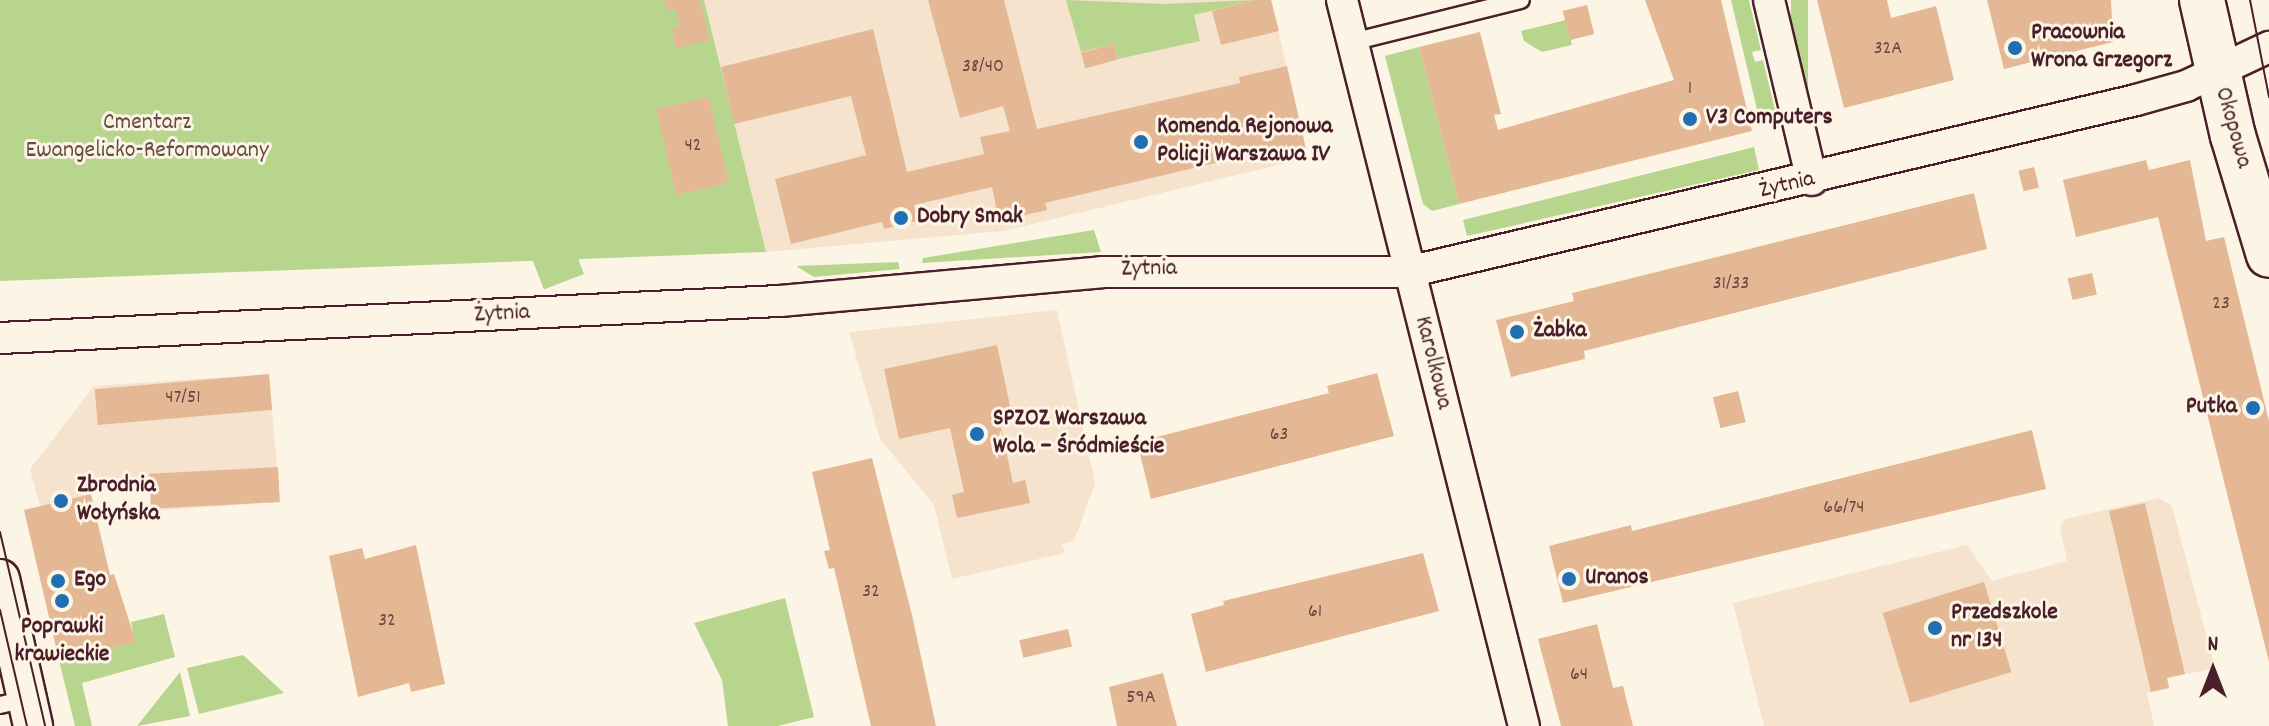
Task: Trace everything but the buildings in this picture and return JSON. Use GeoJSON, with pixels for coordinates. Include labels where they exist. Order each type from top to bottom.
{"type":"FeatureCollection","features":[{"type":"Feature","properties":{"kind":"main road","name":"Okopowa"},"geometry":{"type":"LineString","coordinates":[[2202,0],[2216,73],[2269,255]]}},
{"type":"Feature","properties":{"kind":"street","name":"Karolkowa"},"geometry":{"type":"LineString","coordinates":[[1342,0],[1524,726]]}},
{"type":"Feature","properties":{"kind":"street"},"geometry":{"type":"LineString","coordinates":[[1769,0],[1812,180]]}},
{"type":"Feature","properties":{"kind":"street","name":"Żytnia"},"geometry":{"type":"LineString","coordinates":[[0,338],[780,301],[1102,272],[1408,272],[1812,180],[2136,100],[2216,73],[2269,47]]}},
{"type":"Feature","properties":{"kind":"street"},"geometry":{"type":"LineString","coordinates":[[0,579],[20,710]]}},
{"type":"Feature","properties":{"kind":"lane"},"geometry":{"type":"LineString","coordinates":[[1352,42],[1521,0]]}},
{"type":"Feature","properties":{"kind":"shaded area"},"geometry":{"type":"Polygon","coordinates":[[[704,0],[1271,0],[1308,158],[1003,231],[766,252],[704,0]]]}},
{"type":"Feature","properties":{"kind":"shaded area"},"geometry":{"type":"Polygon","coordinates":[[[1057,310],[1095,483],[1074,541],[1062,544],[1065,553],[952,579],[934,505],[880,439],[849,332],[1057,310]]]}},
{"type":"Feature","properties":{"kind":"shaded area"},"geometry":{"type":"Polygon","coordinates":[[[269,374],[280,502],[151,511],[149,480],[40,506],[30,469],[94,386],[269,374]]]}},
{"type":"Feature","properties":{"kind":"shaded area","name":"Przedszkole nr 134"},"geometry":{"type":"Polygon","coordinates":[[[2159,498],[2172,506],[2215,668],[2167,678],[2169,688],[2147,693],[2154,726],[1764,726],[1733,603],[1967,545],[1992,581],[2067,561],[2060,527],[2065,519],[2159,498]]]}},
{"type":"Feature","properties":{"kind":"green space","name":"Cmentarz Ewangelicko-Reformowany"},"geometry":{"type":"Polygon","coordinates":[[[0,0],[704,0],[766,252],[0,281],[0,0]]]}},
{"type":"Feature","properties":{"kind":"green space"},"geometry":{"type":"Polygon","coordinates":[[[433,0],[479,0],[584,274],[544,289],[433,0]]]}},
{"type":"Feature","properties":{"kind":"green space"},"geometry":{"type":"Polygon","coordinates":[[[1066,0],[1164,4],[1255,0],[1194,15],[1200,41],[1118,59],[1114,44],[1081,52],[1066,0]]]}},
{"type":"Feature","properties":{"kind":"green space"},"geometry":{"type":"Polygon","coordinates":[[[1731,0],[1749,0],[1761,50],[1752,52],[1755,62],[1763,60],[1778,122],[1761,126],[1731,0]]]}},
{"type":"Feature","properties":{"kind":"green space"},"geometry":{"type":"Polygon","coordinates":[[[1791,0],[1808,0],[1808,116],[1791,116],[1791,0]]]}},
{"type":"Feature","properties":{"kind":"green space"},"geometry":{"type":"Polygon","coordinates":[[[1566,20],[1572,45],[1542,52],[1524,41],[1521,31],[1566,20]]]}},
{"type":"Feature","properties":{"kind":"green space"},"geometry":{"type":"Polygon","coordinates":[[[1419,47],[1459,204],[1432,211],[1423,204],[1385,56],[1419,47]]]}},
{"type":"Feature","properties":{"kind":"green space"},"geometry":{"type":"Polygon","coordinates":[[[1754,147],[1759,170],[1467,236],[1463,220],[1754,147]]]}},
{"type":"Feature","properties":{"kind":"green space"},"geometry":{"type":"Polygon","coordinates":[[[1094,230],[1101,252],[922,263],[923,258],[1094,230]]]}},
{"type":"Feature","properties":{"kind":"green space"},"geometry":{"type":"Polygon","coordinates":[[[898,262],[900,269],[814,277],[796,266],[898,262]]]}},
{"type":"Feature","properties":{"kind":"green space"},"geometry":{"type":"Polygon","coordinates":[[[785,598],[814,717],[778,726],[728,726],[722,680],[694,623],[785,598]]]}},
{"type":"Feature","properties":{"kind":"green space"},"geometry":{"type":"Polygon","coordinates":[[[164,614],[175,657],[82,683],[92,726],[75,726],[59,660],[135,642],[131,622],[164,614]]]}},
{"type":"Feature","properties":{"kind":"green space"},"geometry":{"type":"Polygon","coordinates":[[[243,655],[284,693],[199,714],[187,668],[243,655]]]}},
{"type":"Feature","properties":{"kind":"green space"},"geometry":{"type":"Polygon","coordinates":[[[180,672],[190,716],[137,726],[180,672]]]}},
{"type":"Feature","properties":{"kind":"tram line"},"geometry":{"type":"LineString","coordinates":[[2250,0],[2269,97]]}},
{"type":"Feature","properties":{"kind":"tram line"},"geometry":{"type":"LineString","coordinates":[[0,532],[45,726]]}},
{"type":"Feature","properties":{"kind":"tram line"},"geometry":{"type":"LineString","coordinates":[[0,610],[27,726]]}},
{"type":"Feature","properties":{"kind":"place","name":"Pracownia Wrona Grzegorz"},"geometry":{"type":"Point","coordinates":[2015,48]}},
{"type":"Feature","properties":{"kind":"place","name":"V3 Computers"},"geometry":{"type":"Point","coordinates":[1690,119]}},
{"type":"Feature","properties":{"kind":"place","name":"Komenda Rejonowa Policji Warszawa IV"},"geometry":{"type":"Point","coordinates":[1141,142]}},
{"type":"Feature","properties":{"kind":"place","name":"Dobry Smak"},"geometry":{"type":"Point","coordinates":[901,218]}},
{"type":"Feature","properties":{"kind":"place","name":"Żabka"},"geometry":{"type":"Point","coordinates":[1517,332]}},
{"type":"Feature","properties":{"kind":"place","name":"Putka"},"geometry":{"type":"Point","coordinates":[2253,408]}},
{"type":"Feature","properties":{"kind":"place","name":"SPZOZ Warszawa Wola – Śródmieście"},"geometry":{"type":"Point","coordinates":[977,434]}},
{"type":"Feature","properties":{"kind":"place","name":"Zbrodnia Wołyńska"},"geometry":{"type":"Point","coordinates":[61,501]}},
{"type":"Feature","properties":{"kind":"place","name":"Uranos"},"geometry":{"type":"Point","coordinates":[1569,579]}},
{"type":"Feature","properties":{"kind":"place","name":"Ego"},"geometry":{"type":"Point","coordinates":[58,581]}},
{"type":"Feature","properties":{"kind":"place","name":"Poprawki krawieckie"},"geometry":{"type":"Point","coordinates":[62,601]}},
{"type":"Feature","properties":{"kind":"place","name":"Przedszkole nr 134"},"geometry":{"type":"Point","coordinates":[1935,628]}}]}
